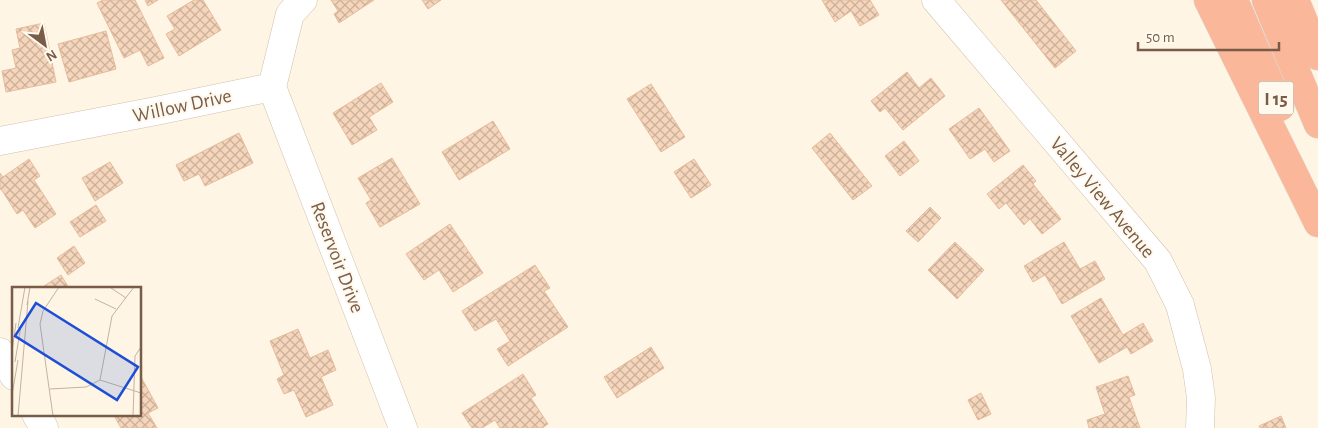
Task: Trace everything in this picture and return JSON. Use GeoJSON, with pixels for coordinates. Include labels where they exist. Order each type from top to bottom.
{"type":"FeatureCollection","features":[{"type":"Feature","properties":{"kind":"highway"},"geometry":{"type":"LineString","coordinates":[[1208,0],[1318,223]]}},
{"type":"Feature","properties":{"kind":"highway","name":"I 15"},"geometry":{"type":"LineString","coordinates":[[1234,0],[1318,196]]}},
{"type":"Feature","properties":{"kind":"highway"},"geometry":{"type":"LineString","coordinates":[[1266,0],[1318,124]]}},
{"type":"Feature","properties":{"kind":"highway"},"geometry":{"type":"LineString","coordinates":[[1295,0],[1318,56]]}},
{"type":"Feature","properties":{"kind":"street"},"geometry":{"type":"LineString","coordinates":[[272,86],[290,14],[303,0]]}},
{"type":"Feature","properties":{"kind":"street","name":"Valley View Avenue"},"geometry":{"type":"LineString","coordinates":[[936,0],[1158,261],[1180,304],[1197,370],[1201,398],[1200,428]]}},
{"type":"Feature","properties":{"kind":"street","name":"Willow Drive"},"geometry":{"type":"LineString","coordinates":[[0,141],[156,111],[272,86]]}},
{"type":"Feature","properties":{"kind":"street","name":"Reservoir Drive"},"geometry":{"type":"LineString","coordinates":[[272,86],[403,428]]}},
{"type":"Feature","properties":{"kind":"street"},"geometry":{"type":"LineString","coordinates":[[0,352],[12,373]]}},
{"type":"Feature","properties":{"kind":"street"},"geometry":{"type":"LineString","coordinates":[[37,416],[44,428]]}},
{"type":"Feature","properties":{"kind":"building"},"geometry":{"type":"Polygon","coordinates":[[[103,0],[135,0],[164,58],[148,66],[140,50],[124,58],[97,3],[103,0]]]}},
{"type":"Feature","properties":{"kind":"building"},"geometry":{"type":"Polygon","coordinates":[[[145,0],[158,0],[148,6],[145,0]]]}},
{"type":"Feature","properties":{"kind":"building"},"geometry":{"type":"Polygon","coordinates":[[[194,0],[203,0],[221,30],[179,56],[166,34],[175,29],[167,16],[194,0]]]}},
{"type":"Feature","properties":{"kind":"building"},"geometry":{"type":"Polygon","coordinates":[[[331,0],[374,0],[339,23],[334,14],[338,11],[331,0]]]}},
{"type":"Feature","properties":{"kind":"building"},"geometry":{"type":"Polygon","coordinates":[[[422,0],[441,0],[428,9],[422,0]]]}},
{"type":"Feature","properties":{"kind":"building"},"geometry":{"type":"Polygon","coordinates":[[[822,0],[870,0],[879,15],[860,26],[851,11],[835,22],[822,0]]]}},
{"type":"Feature","properties":{"kind":"building"},"geometry":{"type":"Polygon","coordinates":[[[1001,0],[1036,0],[1076,51],[1055,68],[1001,0]]]}},
{"type":"Feature","properties":{"kind":"building"},"geometry":{"type":"Polygon","coordinates":[[[44,23],[56,82],[6,92],[2,71],[16,68],[12,50],[20,48],[16,29],[44,23]]]}},
{"type":"Feature","properties":{"kind":"building"},"geometry":{"type":"Polygon","coordinates":[[[106,31],[116,69],[69,82],[58,44],[106,31]]]}},
{"type":"Feature","properties":{"kind":"building"},"geometry":{"type":"Polygon","coordinates":[[[907,72],[919,88],[931,78],[945,96],[903,130],[885,108],[880,112],[871,101],[907,72]]]}},
{"type":"Feature","properties":{"kind":"building"},"geometry":{"type":"Polygon","coordinates":[[[381,83],[393,102],[369,117],[377,130],[352,145],[333,113],[381,83]]]}},
{"type":"Feature","properties":{"kind":"building"},"geometry":{"type":"Polygon","coordinates":[[[651,84],[685,137],[661,152],[627,99],[651,84]]]}},
{"type":"Feature","properties":{"kind":"building"},"geometry":{"type":"Polygon","coordinates":[[[979,108],[1010,151],[994,162],[985,149],[970,159],[949,129],[979,108]]]}},
{"type":"Feature","properties":{"kind":"building"},"geometry":{"type":"Polygon","coordinates":[[[493,121],[510,149],[459,180],[442,152],[493,121]]]}},
{"type":"Feature","properties":{"kind":"building"},"geometry":{"type":"Polygon","coordinates":[[[239,133],[253,163],[205,186],[199,174],[184,181],[176,165],[239,133]]]}},
{"type":"Feature","properties":{"kind":"building"},"geometry":{"type":"Polygon","coordinates":[[[830,133],[872,186],[853,200],[812,148],[830,133]]]}},
{"type":"Feature","properties":{"kind":"building"},"geometry":{"type":"Polygon","coordinates":[[[904,141],[919,161],[900,176],[885,156],[904,141]]]}},
{"type":"Feature","properties":{"kind":"building"},"geometry":{"type":"Polygon","coordinates":[[[392,158],[420,204],[380,227],[366,203],[371,200],[358,178],[392,158]]]}},
{"type":"Feature","properties":{"kind":"building"},"geometry":{"type":"Polygon","coordinates":[[[29,159],[40,176],[34,180],[56,214],[35,228],[23,210],[17,214],[0,190],[0,173],[3,177],[29,159]]]}},
{"type":"Feature","properties":{"kind":"building"},"geometry":{"type":"Polygon","coordinates":[[[694,159],[711,185],[691,198],[674,172],[694,159]]]}},
{"type":"Feature","properties":{"kind":"building"},"geometry":{"type":"Polygon","coordinates":[[[110,162],[123,183],[95,201],[82,178],[110,162]]]}},
{"type":"Feature","properties":{"kind":"building"},"geometry":{"type":"Polygon","coordinates":[[[1023,165],[1036,181],[1033,184],[1061,219],[1042,234],[1030,219],[1024,225],[1006,203],[999,209],[987,194],[1023,165]]]}},
{"type":"Feature","properties":{"kind":"building"},"geometry":{"type":"Polygon","coordinates":[[[96,205],[106,221],[80,237],[70,222],[96,205]]]}},
{"type":"Feature","properties":{"kind":"building"},"geometry":{"type":"Polygon","coordinates":[[[930,207],[941,218],[918,242],[906,231],[930,207]]]}},
{"type":"Feature","properties":{"kind":"building"},"geometry":{"type":"Polygon","coordinates":[[[450,224],[483,273],[453,292],[439,270],[424,280],[406,254],[450,224]]]}},
{"type":"Feature","properties":{"kind":"building"},"geometry":{"type":"Polygon","coordinates":[[[955,242],[984,270],[957,299],[928,270],[955,242]]]}},
{"type":"Feature","properties":{"kind":"building"},"geometry":{"type":"Polygon","coordinates":[[[1064,242],[1080,269],[1095,261],[1105,279],[1062,304],[1045,275],[1033,282],[1024,266],[1064,242]]]}},
{"type":"Feature","properties":{"kind":"building"},"geometry":{"type":"Polygon","coordinates":[[[74,246],[85,263],[68,275],[57,258],[74,246]]]}},
{"type":"Feature","properties":{"kind":"building"},"geometry":{"type":"Polygon","coordinates":[[[535,265],[550,288],[544,291],[568,327],[508,366],[497,349],[510,341],[496,319],[475,331],[462,311],[535,265]]]}},
{"type":"Feature","properties":{"kind":"building"},"geometry":{"type":"Polygon","coordinates":[[[61,275],[68,287],[43,287],[61,275]]]}},
{"type":"Feature","properties":{"kind":"building"},"geometry":{"type":"Polygon","coordinates":[[[1101,298],[1123,335],[1143,323],[1153,341],[1131,354],[1127,347],[1099,363],[1071,316],[1101,298]]]}},
{"type":"Feature","properties":{"kind":"building"},"geometry":{"type":"Polygon","coordinates":[[[298,329],[310,358],[328,350],[336,370],[321,377],[333,405],[306,417],[294,390],[284,394],[277,379],[284,375],[270,341],[298,329]]]}},
{"type":"Feature","properties":{"kind":"building"},"geometry":{"type":"Polygon","coordinates":[[[651,347],[664,368],[617,398],[604,377],[651,347]]]}},
{"type":"Feature","properties":{"kind":"building"},"geometry":{"type":"Polygon","coordinates":[[[523,374],[536,395],[531,398],[548,424],[542,428],[500,428],[495,420],[482,428],[472,428],[462,413],[523,374]]]}},
{"type":"Feature","properties":{"kind":"building"},"geometry":{"type":"Polygon","coordinates":[[[1128,376],[1135,395],[1129,397],[1140,428],[1089,428],[1087,420],[1105,414],[1096,387],[1128,376]]]}},
{"type":"Feature","properties":{"kind":"building"},"geometry":{"type":"Polygon","coordinates":[[[141,377],[158,408],[148,413],[157,428],[121,428],[114,416],[141,416],[141,377]]]}},
{"type":"Feature","properties":{"kind":"building"},"geometry":{"type":"Polygon","coordinates":[[[981,393],[991,414],[978,420],[968,400],[981,393]]]}},
{"type":"Feature","properties":{"kind":"building"},"geometry":{"type":"Polygon","coordinates":[[[1281,416],[1286,428],[1260,428],[1259,426],[1281,416]]]}}]}
